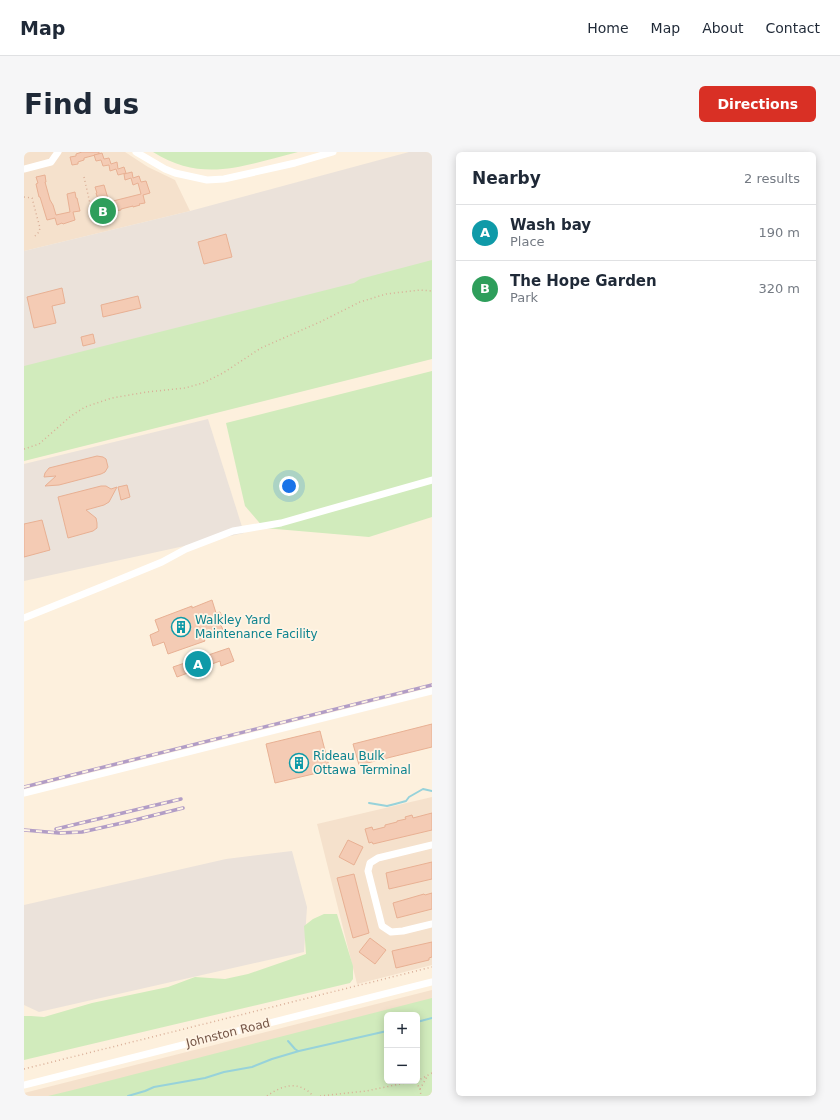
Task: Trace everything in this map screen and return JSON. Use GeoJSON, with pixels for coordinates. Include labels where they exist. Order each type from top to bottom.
{"type":"FeatureCollection","features":[{"type":"Feature","properties":{"kind":"street"},"geometry":{"type":"LineString","coordinates":[[24,169],[51,162],[58,152]]}},
{"type":"Feature","properties":{"kind":"street"},"geometry":{"type":"LineString","coordinates":[[136,152],[165,170],[207,180],[224,179],[295,163],[333,152]]}},
{"type":"Feature","properties":{"kind":"street"},"geometry":{"type":"LineString","coordinates":[[24,618],[162,562],[186,549],[233,531],[281,523],[432,480]]}},
{"type":"Feature","properties":{"kind":"street"},"geometry":{"type":"LineString","coordinates":[[24,793],[432,691]]}},
{"type":"Feature","properties":{"kind":"street"},"geometry":{"type":"LineString","coordinates":[[432,845],[378,858],[370,862],[368,871],[382,926],[391,932],[403,931],[432,924]]}},
{"type":"Feature","properties":{"kind":"street","name":"Johnston Road"},"geometry":{"type":"LineString","coordinates":[[24,1085],[432,982]]}},
{"type":"Feature","properties":{"kind":"path"},"geometry":{"type":"LineString","coordinates":[[84,177],[94,221]]}},
{"type":"Feature","properties":{"kind":"path"},"geometry":{"type":"LineString","coordinates":[[24,197],[32,198],[38,220],[40,228],[39,232],[34,236]]}},
{"type":"Feature","properties":{"kind":"path"},"geometry":{"type":"LineString","coordinates":[[24,449],[39,444],[71,416],[85,407],[112,398],[185,388],[203,383],[223,373],[261,348],[320,322],[360,302],[386,294],[420,290],[432,291]]}},
{"type":"Feature","properties":{"kind":"path"},"geometry":{"type":"LineString","coordinates":[[24,1069],[432,967]]}},
{"type":"Feature","properties":{"kind":"path"},"geometry":{"type":"LineString","coordinates":[[420,1079],[432,1073]]}},
{"type":"Feature","properties":{"kind":"path"},"geometry":{"type":"LineString","coordinates":[[420,1089],[428,1075]]}},
{"type":"Feature","properties":{"kind":"path"},"geometry":{"type":"LineString","coordinates":[[320,1096],[366,1091],[396,1084]]}},
{"type":"Feature","properties":{"kind":"path"},"geometry":{"type":"LineString","coordinates":[[418,1084],[421,1096]]}},
{"type":"Feature","properties":{"kind":"path"},"geometry":{"type":"LineString","coordinates":[[267,1096],[284,1086],[296,1086],[305,1089],[313,1096]]}},
{"type":"Feature","properties":{"kind":"shaded area"},"geometry":{"type":"Polygon","coordinates":[[[24,152],[125,152],[148,167],[175,180],[190,211],[24,251],[24,152]]]}},
{"type":"Feature","properties":{"kind":"shaded area"},"geometry":{"type":"Polygon","coordinates":[[[409,152],[432,152],[432,266],[24,370],[24,251],[190,211],[409,152]]]}},
{"type":"Feature","properties":{"kind":"shaded area"},"geometry":{"type":"Polygon","coordinates":[[[208,419],[244,533],[24,581],[24,464],[208,419]]]}},
{"type":"Feature","properties":{"kind":"shaded area"},"geometry":{"type":"Polygon","coordinates":[[[432,797],[432,965],[357,984],[317,824],[432,797]]]}},
{"type":"Feature","properties":{"kind":"shaded area"},"geometry":{"type":"Polygon","coordinates":[[[292,851],[307,907],[304,952],[39,1012],[24,1005],[24,905],[226,859],[292,851]]]}},
{"type":"Feature","properties":{"kind":"shaded area"},"geometry":{"type":"Polygon","coordinates":[[[432,990],[432,1096],[24,1096],[24,1093],[432,990]]]}},
{"type":"Feature","properties":{"kind":"green space"},"geometry":{"type":"Polygon","coordinates":[[[153,152],[298,152],[242,166],[225,169],[207,169],[190,167],[172,162],[153,152]]]}},
{"type":"Feature","properties":{"kind":"green space"},"geometry":{"type":"Polygon","coordinates":[[[432,260],[432,359],[24,461],[24,366],[354,283],[360,279],[432,260]]]}},
{"type":"Feature","properties":{"kind":"green space"},"geometry":{"type":"Polygon","coordinates":[[[432,371],[432,517],[369,537],[264,528],[245,506],[226,423],[432,371]]]}},
{"type":"Feature","properties":{"kind":"green space"},"geometry":{"type":"Polygon","coordinates":[[[324,914],[337,914],[353,966],[353,979],[350,983],[24,1060],[24,1016],[44,1017],[92,1003],[168,987],[195,977],[225,979],[248,974],[306,954],[304,926],[313,919],[324,914]]]}},
{"type":"Feature","properties":{"kind":"green space"},"geometry":{"type":"Polygon","coordinates":[[[432,998],[432,1096],[48,1096],[73,1090],[432,998]]]}},
{"type":"Feature","properties":{"kind":"building"},"geometry":{"type":"Polygon","coordinates":[[[82,152],[99,152],[99,154],[84,158],[84,160],[78,162],[78,164],[72,165],[70,157],[76,156],[76,154],[82,152]]]}},
{"type":"Feature","properties":{"kind":"building"},"geometry":{"type":"Polygon","coordinates":[[[102,153],[104,159],[109,158],[111,164],[117,162],[118,169],[124,167],[126,173],[118,175],[116,169],[110,171],[109,165],[103,166],[101,160],[96,161],[94,155],[102,153]]]}},
{"type":"Feature","properties":{"kind":"building"},"geometry":{"type":"Polygon","coordinates":[[[132,172],[133,178],[139,176],[141,182],[146,181],[150,193],[143,195],[145,203],[108,212],[106,204],[100,206],[95,187],[104,185],[109,202],[141,194],[138,183],[133,185],[131,178],[125,180],[124,174],[132,172]]]}},
{"type":"Feature","properties":{"kind":"building"},"geometry":{"type":"Polygon","coordinates":[[[45,175],[45,182],[56,215],[70,212],[67,194],[75,192],[80,211],[73,212],[75,220],[57,225],[55,218],[47,220],[36,184],[38,183],[36,177],[45,175]]]}},
{"type":"Feature","properties":{"kind":"building"},"geometry":{"type":"Polygon","coordinates":[[[226,234],[232,257],[204,264],[198,242],[226,234]]]}},
{"type":"Feature","properties":{"kind":"building"},"geometry":{"type":"Polygon","coordinates":[[[62,288],[65,303],[52,306],[56,323],[34,328],[27,297],[62,288]]]}},
{"type":"Feature","properties":{"kind":"building"},"geometry":{"type":"Polygon","coordinates":[[[138,296],[141,308],[103,317],[101,305],[138,296]]]}},
{"type":"Feature","properties":{"kind":"building"},"geometry":{"type":"Polygon","coordinates":[[[93,334],[95,343],[83,346],[81,337],[93,334]]]}},
{"type":"Feature","properties":{"kind":"building"},"geometry":{"type":"Polygon","coordinates":[[[97,456],[106,459],[108,467],[105,472],[59,485],[45,486],[56,476],[44,477],[49,468],[97,456]]]}},
{"type":"Feature","properties":{"kind":"building"},"geometry":{"type":"Polygon","coordinates":[[[127,485],[130,497],[121,500],[118,487],[127,485]]]}},
{"type":"Feature","properties":{"kind":"building"},"geometry":{"type":"Polygon","coordinates":[[[106,486],[111,489],[117,487],[109,502],[86,510],[96,518],[97,528],[93,531],[68,538],[58,497],[106,486]]]}},
{"type":"Feature","properties":{"kind":"building"},"geometry":{"type":"Polygon","coordinates":[[[42,520],[50,550],[24,557],[24,524],[42,520]]]}},
{"type":"Feature","properties":{"kind":"building","name":"Walkley Yard Maintenance Facility"},"geometry":{"type":"Polygon","coordinates":[[[212,600],[216,613],[220,612],[223,619],[219,621],[224,632],[204,639],[205,641],[168,654],[164,642],[153,646],[150,635],[159,631],[155,620],[212,600]]]}},
{"type":"Feature","properties":{"kind":"building"},"geometry":{"type":"Polygon","coordinates":[[[229,648],[234,661],[221,666],[220,661],[177,677],[173,667],[229,648]]]}},
{"type":"Feature","properties":{"kind":"building"},"geometry":{"type":"Polygon","coordinates":[[[432,724],[432,747],[359,765],[353,744],[432,724]]]}},
{"type":"Feature","properties":{"kind":"building","name":"Rideau Bulk Ottawa Terminal"},"geometry":{"type":"Polygon","coordinates":[[[320,731],[330,770],[275,783],[266,744],[320,731]]]}},
{"type":"Feature","properties":{"kind":"building"},"geometry":{"type":"Polygon","coordinates":[[[432,813],[432,830],[373,844],[372,842],[369,843],[365,829],[372,827],[373,830],[406,819],[405,817],[412,815],[413,818],[432,813]]]}},
{"type":"Feature","properties":{"kind":"building"},"geometry":{"type":"Polygon","coordinates":[[[348,840],[363,847],[354,865],[339,857],[348,840]]]}},
{"type":"Feature","properties":{"kind":"building"},"geometry":{"type":"Polygon","coordinates":[[[432,862],[432,879],[389,889],[386,873],[432,862]]]}},
{"type":"Feature","properties":{"kind":"building"},"geometry":{"type":"Polygon","coordinates":[[[354,874],[369,933],[353,938],[337,878],[354,874]]]}},
{"type":"Feature","properties":{"kind":"building"},"geometry":{"type":"Polygon","coordinates":[[[432,893],[432,909],[397,918],[393,903],[432,893]]]}},
{"type":"Feature","properties":{"kind":"building"},"geometry":{"type":"Polygon","coordinates":[[[370,938],[386,950],[375,964],[359,952],[370,938]]]}},
{"type":"Feature","properties":{"kind":"building"},"geometry":{"type":"Polygon","coordinates":[[[432,942],[432,957],[429,958],[429,960],[396,968],[392,951],[432,942]]]}},
{"type":"Feature","properties":{"kind":"waterway"},"geometry":{"type":"LineString","coordinates":[[369,803],[387,806],[406,801],[409,797],[423,789],[432,791]]}},
{"type":"Feature","properties":{"kind":"waterway"},"geometry":{"type":"LineString","coordinates":[[420,1021],[432,1018]]}},
{"type":"Feature","properties":{"kind":"waterway"},"geometry":{"type":"LineString","coordinates":[[128,1096],[154,1087],[205,1078],[224,1072],[252,1067],[299,1051],[384,1032]]}},
{"type":"Feature","properties":{"kind":"waterway"},"geometry":{"type":"LineString","coordinates":[[288,1041],[298,1051]]}},
{"type":"Feature","properties":{"kind":"railway"},"geometry":{"type":"LineString","coordinates":[[24,787],[432,685]]}},
{"type":"Feature","properties":{"kind":"railway"},"geometry":{"type":"LineString","coordinates":[[56,829],[181,799]]}},
{"type":"Feature","properties":{"kind":"railway"},"geometry":{"type":"LineString","coordinates":[[24,830],[59,833],[82,832],[183,808]]}},
{"type":"Feature","properties":{"kind":"place","name":"The Hope Garden"},"geometry":{"type":"Point","coordinates":[103,211]}},
{"type":"Feature","properties":{"kind":"place","name":"Walkley Yard Maintenance Facility"},"geometry":{"type":"Point","coordinates":[181,627]}},
{"type":"Feature","properties":{"kind":"place","name":"Wash bay"},"geometry":{"type":"Point","coordinates":[198,664]}},
{"type":"Feature","properties":{"kind":"place","name":"Rideau Bulk Ottawa Terminal"},"geometry":{"type":"Point","coordinates":[299,763]}}]}
